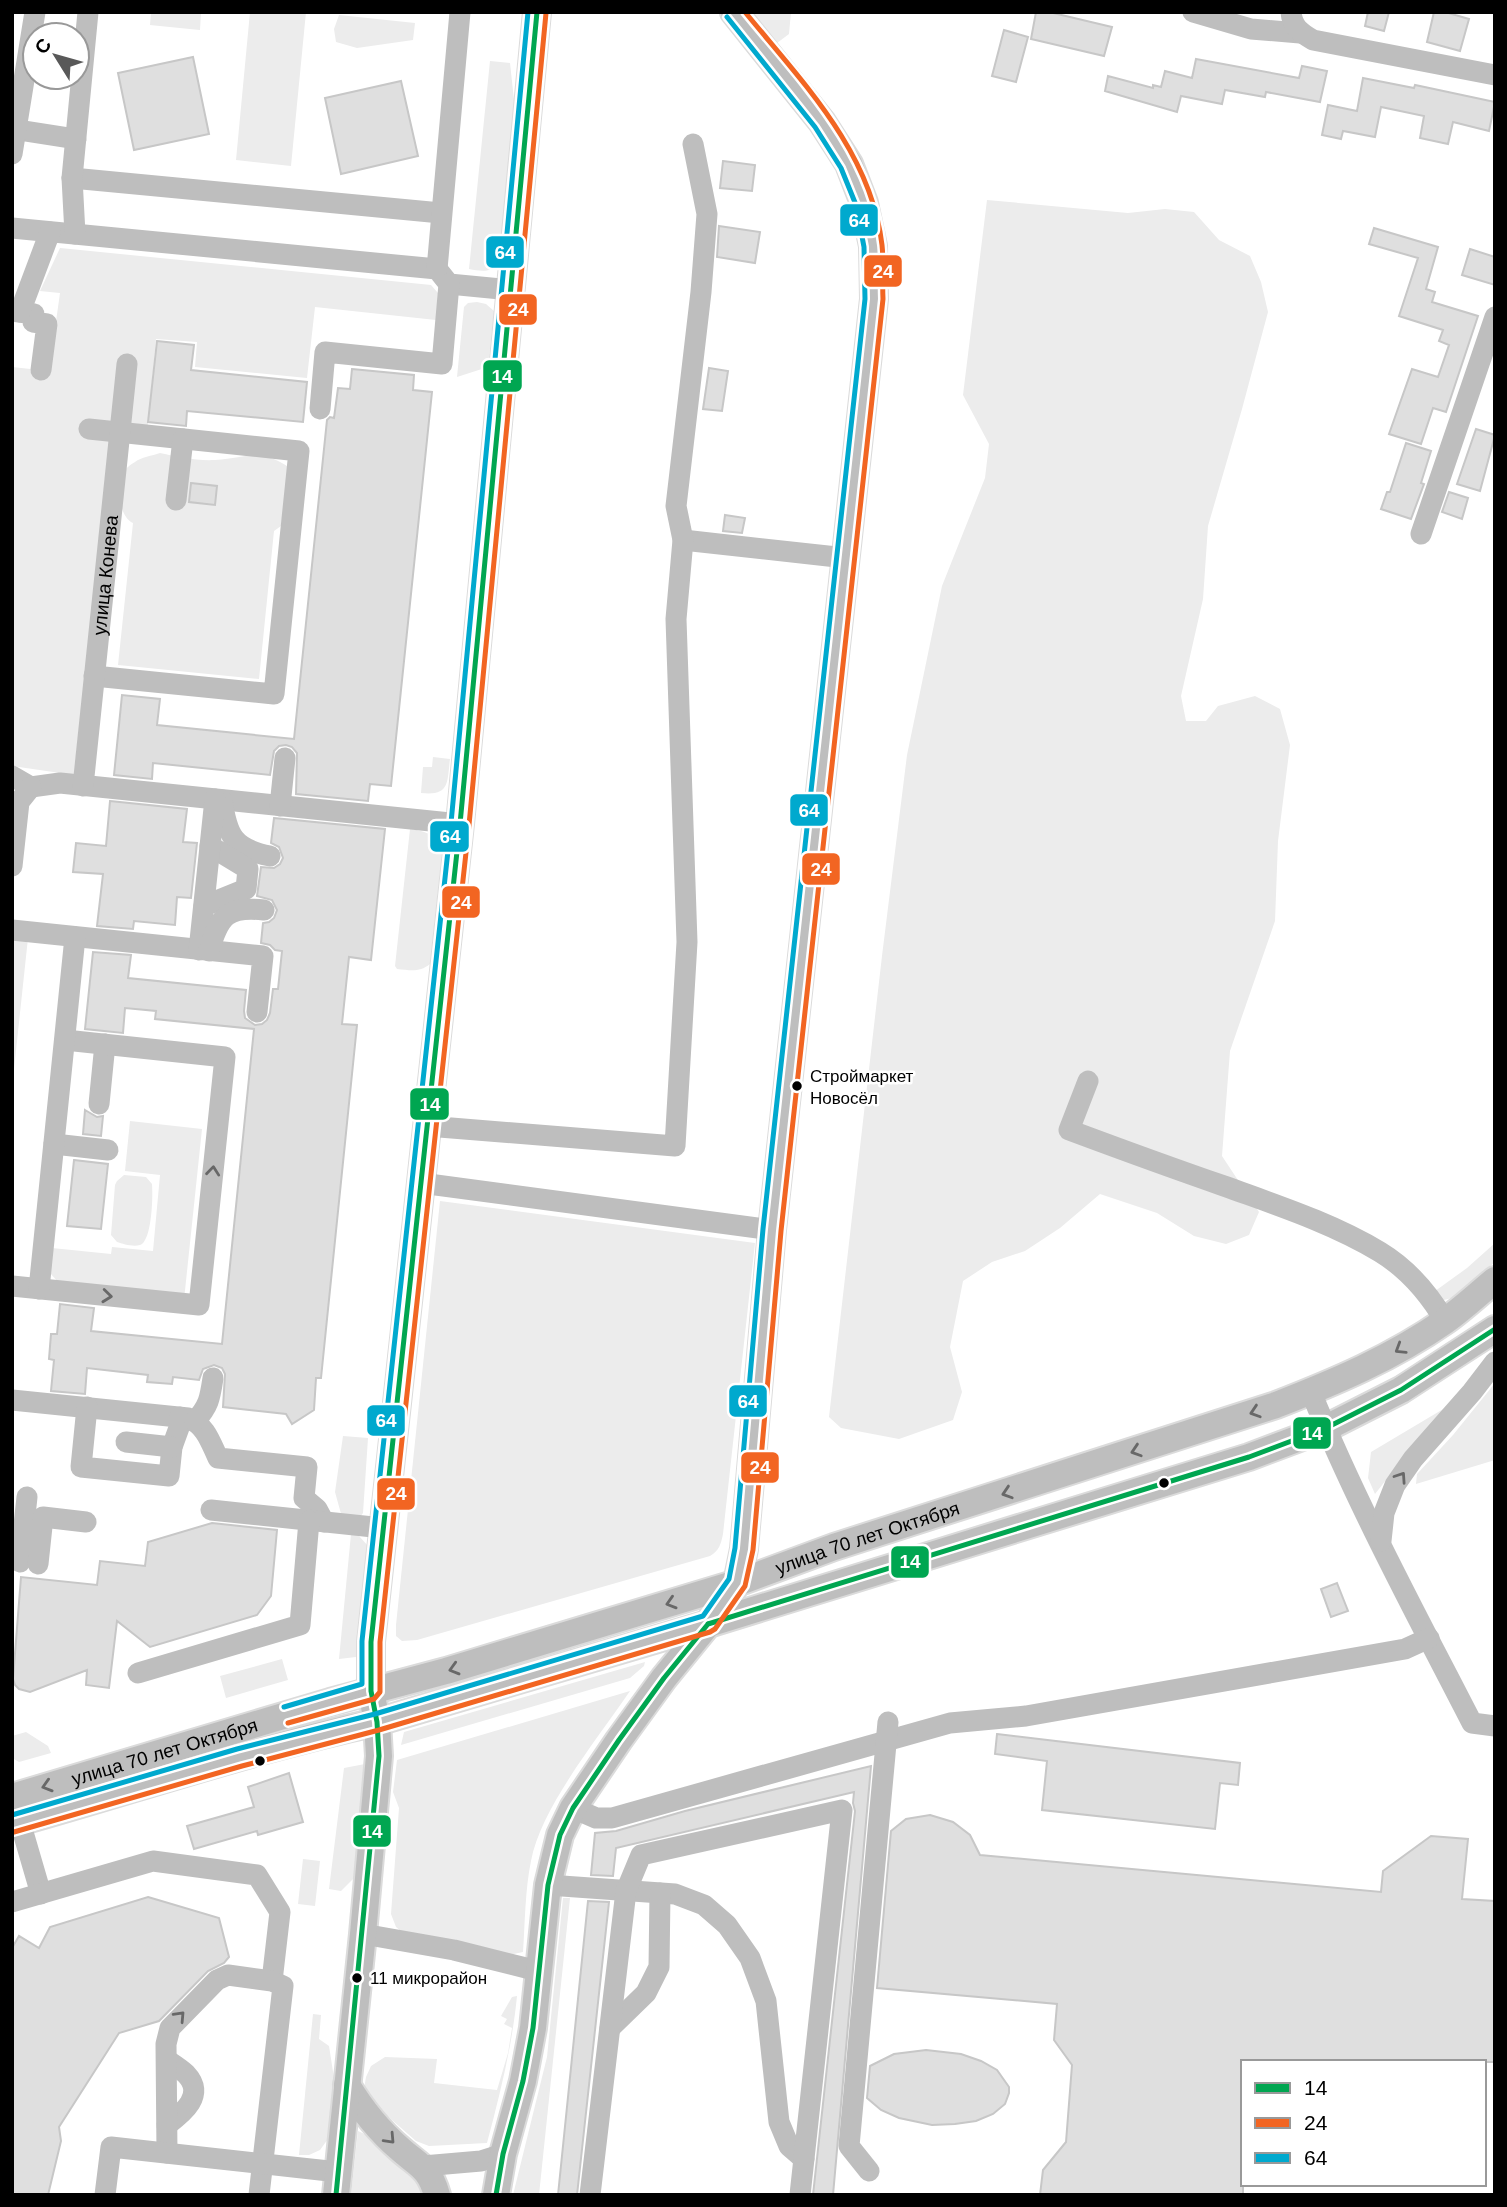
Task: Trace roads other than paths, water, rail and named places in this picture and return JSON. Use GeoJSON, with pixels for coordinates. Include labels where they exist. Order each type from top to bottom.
{"type":"FeatureCollection","features":[{"type":"Feature","properties":{"kind":"main road"},"geometry":{"type":"LineString","coordinates":[[337,2183],[379,1755],[377,1722],[371,1691],[371,1642],[460,824],[537,12]]}},
{"type":"Feature","properties":{"kind":"main road"},"geometry":{"type":"LineString","coordinates":[[496,2195],[533,2028],[548,1885],[560,1835],[573,1808],[657,1688],[737,1583],[744,1549],[772,1230],[874,299],[873,246],[864,204],[849,164],[822,122],[734,12]]}},
{"type":"Feature","properties":{"kind":"main road","name":"улица 70 лет Октября"},"geometry":{"type":"LineString","coordinates":[[12,1797],[737,1583],[834,1547],[1072,1472],[1311,1392],[1366,1368],[1445,1321],[1495,1280]]}},
{"type":"Feature","properties":{"kind":"main road","name":"улица 70 лет Октября"},"geometry":{"type":"LineString","coordinates":[[16,1823],[179,1774],[377,1722],[708,1624],[1250,1457],[1326,1427],[1401,1390],[1495,1329]]}},
{"type":"Feature","properties":{"kind":"main road"},"geometry":{"type":"LineString","coordinates":[[347,2085],[361,2108],[400,2149],[423,2166],[437,2195]]}},
{"type":"Feature","properties":{"kind":"street"},"geometry":{"type":"LineString","coordinates":[[12,154],[35,12]]}},
{"type":"Feature","properties":{"kind":"street"},"geometry":{"type":"LineString","coordinates":[[75,234],[72,178],[88,12]]}},
{"type":"Feature","properties":{"kind":"street"},"geometry":{"type":"LineString","coordinates":[[320,409],[326,352],[442,364],[443,277],[440,213],[460,12]]}},
{"type":"Feature","properties":{"kind":"street"},"geometry":{"type":"LineString","coordinates":[[1193,12],[1251,29],[1306,36],[1495,75]]}},
{"type":"Feature","properties":{"kind":"street"},"geometry":{"type":"LineString","coordinates":[[1291,12],[1292,20],[1306,36]]}},
{"type":"Feature","properties":{"kind":"street"},"geometry":{"type":"LineString","coordinates":[[14,129],[76,139]]}},
{"type":"Feature","properties":{"kind":"street"},"geometry":{"type":"LineString","coordinates":[[427,1126],[675,1146],[687,943],[676,619],[682,540],[676,506],[701,292],[707,214],[692,144]]}},
{"type":"Feature","properties":{"kind":"street"},"geometry":{"type":"LineString","coordinates":[[72,178],[440,213]]}},
{"type":"Feature","properties":{"kind":"street"},"geometry":{"type":"LineString","coordinates":[[12,228],[443,277],[511,290]]}},
{"type":"Feature","properties":{"kind":"street"},"geometry":{"type":"LineString","coordinates":[[41,370],[47,324],[33,322],[34,314],[16,312],[50,232]]}},
{"type":"Feature","properties":{"kind":"street"},"geometry":{"type":"LineString","coordinates":[[1421,534],[1495,317]]}},
{"type":"Feature","properties":{"kind":"street","name":"улица Конева"},"geometry":{"type":"LineString","coordinates":[[83,786],[127,364]]}},
{"type":"Feature","properties":{"kind":"street"},"geometry":{"type":"LineString","coordinates":[[89,429],[299,451],[274,694],[94,676]]}},
{"type":"Feature","properties":{"kind":"street"},"geometry":{"type":"LineString","coordinates":[[176,500],[183,439]]}},
{"type":"Feature","properties":{"kind":"street"},"geometry":{"type":"LineString","coordinates":[[682,540],[846,558]]}},
{"type":"Feature","properties":{"kind":"street"},"geometry":{"type":"LineString","coordinates":[[280,806],[285,758]]}},
{"type":"Feature","properties":{"kind":"street"},"geometry":{"type":"LineString","coordinates":[[12,776],[31,787],[61,783],[460,824]]}},
{"type":"Feature","properties":{"kind":"street"},"geometry":{"type":"LineString","coordinates":[[12,866],[19,802],[31,787]]}},
{"type":"Feature","properties":{"kind":"street"},"geometry":{"type":"LineString","coordinates":[[204,950],[204,906],[218,800]]}},
{"type":"Feature","properties":{"kind":"street"},"geometry":{"type":"LineString","coordinates":[[218,800],[228,832],[239,845],[250,852],[270,856]]}},
{"type":"Feature","properties":{"kind":"street"},"geometry":{"type":"LineString","coordinates":[[204,906],[246,889],[248,869],[210,846]]}},
{"type":"Feature","properties":{"kind":"street"},"geometry":{"type":"LineString","coordinates":[[204,950],[222,919],[231,911],[245,908],[264,910]]}},
{"type":"Feature","properties":{"kind":"street"},"geometry":{"type":"LineString","coordinates":[[12,930],[263,957],[257,1012]]}},
{"type":"Feature","properties":{"kind":"street"},"geometry":{"type":"LineString","coordinates":[[39,1289],[75,937]]}},
{"type":"Feature","properties":{"kind":"street"},"geometry":{"type":"LineString","coordinates":[[12,1286],[199,1305],[225,1057],[65,1040]]}},
{"type":"Feature","properties":{"kind":"street"},"geometry":{"type":"LineString","coordinates":[[99,1104],[105,1044]]}},
{"type":"Feature","properties":{"kind":"street"},"geometry":{"type":"LineString","coordinates":[[1088,1081],[1069,1130],[1340,1231],[1382,1253],[1409,1274],[1436,1304],[1445,1321]]}},
{"type":"Feature","properties":{"kind":"street"},"geometry":{"type":"LineString","coordinates":[[54,1144],[108,1150]]}},
{"type":"Feature","properties":{"kind":"street"},"geometry":{"type":"LineString","coordinates":[[421,1183],[772,1230]]}},
{"type":"Feature","properties":{"kind":"street"},"geometry":{"type":"LineString","coordinates":[[1381,1541],[1384,1513],[1395,1485],[1413,1459],[1495,1362]]}},
{"type":"Feature","properties":{"kind":"street"},"geometry":{"type":"LineString","coordinates":[[87,1407],[81,1467],[169,1476],[172,1447],[180,1425],[206,1409],[213,1378]]}},
{"type":"Feature","properties":{"kind":"street"},"geometry":{"type":"LineString","coordinates":[[1311,1392],[1381,1541],[1472,1723],[1495,1726]]}},
{"type":"Feature","properties":{"kind":"street"},"geometry":{"type":"LineString","coordinates":[[12,1399],[188,1419],[206,1430],[218,1458],[307,1467],[304,1498],[317,1509],[317,1521],[300,1625],[138,1673]]}},
{"type":"Feature","properties":{"kind":"street"},"geometry":{"type":"LineString","coordinates":[[127,1443],[172,1447]]}},
{"type":"Feature","properties":{"kind":"street"},"geometry":{"type":"LineString","coordinates":[[27,1497],[32,1564]]}},
{"type":"Feature","properties":{"kind":"street"},"geometry":{"type":"LineString","coordinates":[[211,1510],[383,1528]]}},
{"type":"Feature","properties":{"kind":"street"},"geometry":{"type":"LineString","coordinates":[[32,1564],[43,1517],[86,1522]]}},
{"type":"Feature","properties":{"kind":"street"},"geometry":{"type":"LineString","coordinates":[[573,1808],[596,1818],[612,1818],[887,1731],[1026,1716],[1405,1649],[1429,1638]]}},
{"type":"Feature","properties":{"kind":"street"},"geometry":{"type":"LineString","coordinates":[[869,2171],[849,2146],[887,1731]]}},
{"type":"Feature","properties":{"kind":"street"},"geometry":{"type":"LineString","coordinates":[[590,2195],[626,1891],[641,1855],[842,1810],[800,2195]]}},
{"type":"Feature","properties":{"kind":"street"},"geometry":{"type":"LineString","coordinates":[[16,1823],[41,1894]]}},
{"type":"Feature","properties":{"kind":"street"},"geometry":{"type":"LineString","coordinates":[[12,1902],[153,1861],[257,1875],[280,1912],[272,1981]]}},
{"type":"Feature","properties":{"kind":"street"},"geometry":{"type":"LineString","coordinates":[[548,1885],[675,1894],[704,1905],[727,1924],[750,1958],[766,2001],[779,2122],[789,2146],[804,2159]]}},
{"type":"Feature","properties":{"kind":"street"},"geometry":{"type":"LineString","coordinates":[[610,2028],[646,1993],[659,1967],[660,1893]]}},
{"type":"Feature","properties":{"kind":"street"},"geometry":{"type":"LineString","coordinates":[[363,1934],[454,1950],[538,1971]]}},
{"type":"Feature","properties":{"kind":"street"},"geometry":{"type":"LineString","coordinates":[[167,2153],[166,2038],[170,2028],[216,1980],[228,1976],[272,1981],[283,1986],[259,2195]]}},
{"type":"Feature","properties":{"kind":"street"},"geometry":{"type":"LineString","coordinates":[[105,2195],[111,2147],[263,2164],[337,2183]]}},
{"type":"Feature","properties":{"kind":"street"},"geometry":{"type":"LineString","coordinates":[[423,2166],[481,2161],[503,2154]]}},
{"type":"Feature","properties":{"kind":"place","name":"Строймаркет Новосёл"},"geometry":{"type":"Point","coordinates":[797,1086]}},
{"type":"Feature","properties":{"kind":"place","name":"11 микрорайон"},"geometry":{"type":"Point","coordinates":[357,1978]}}]}
